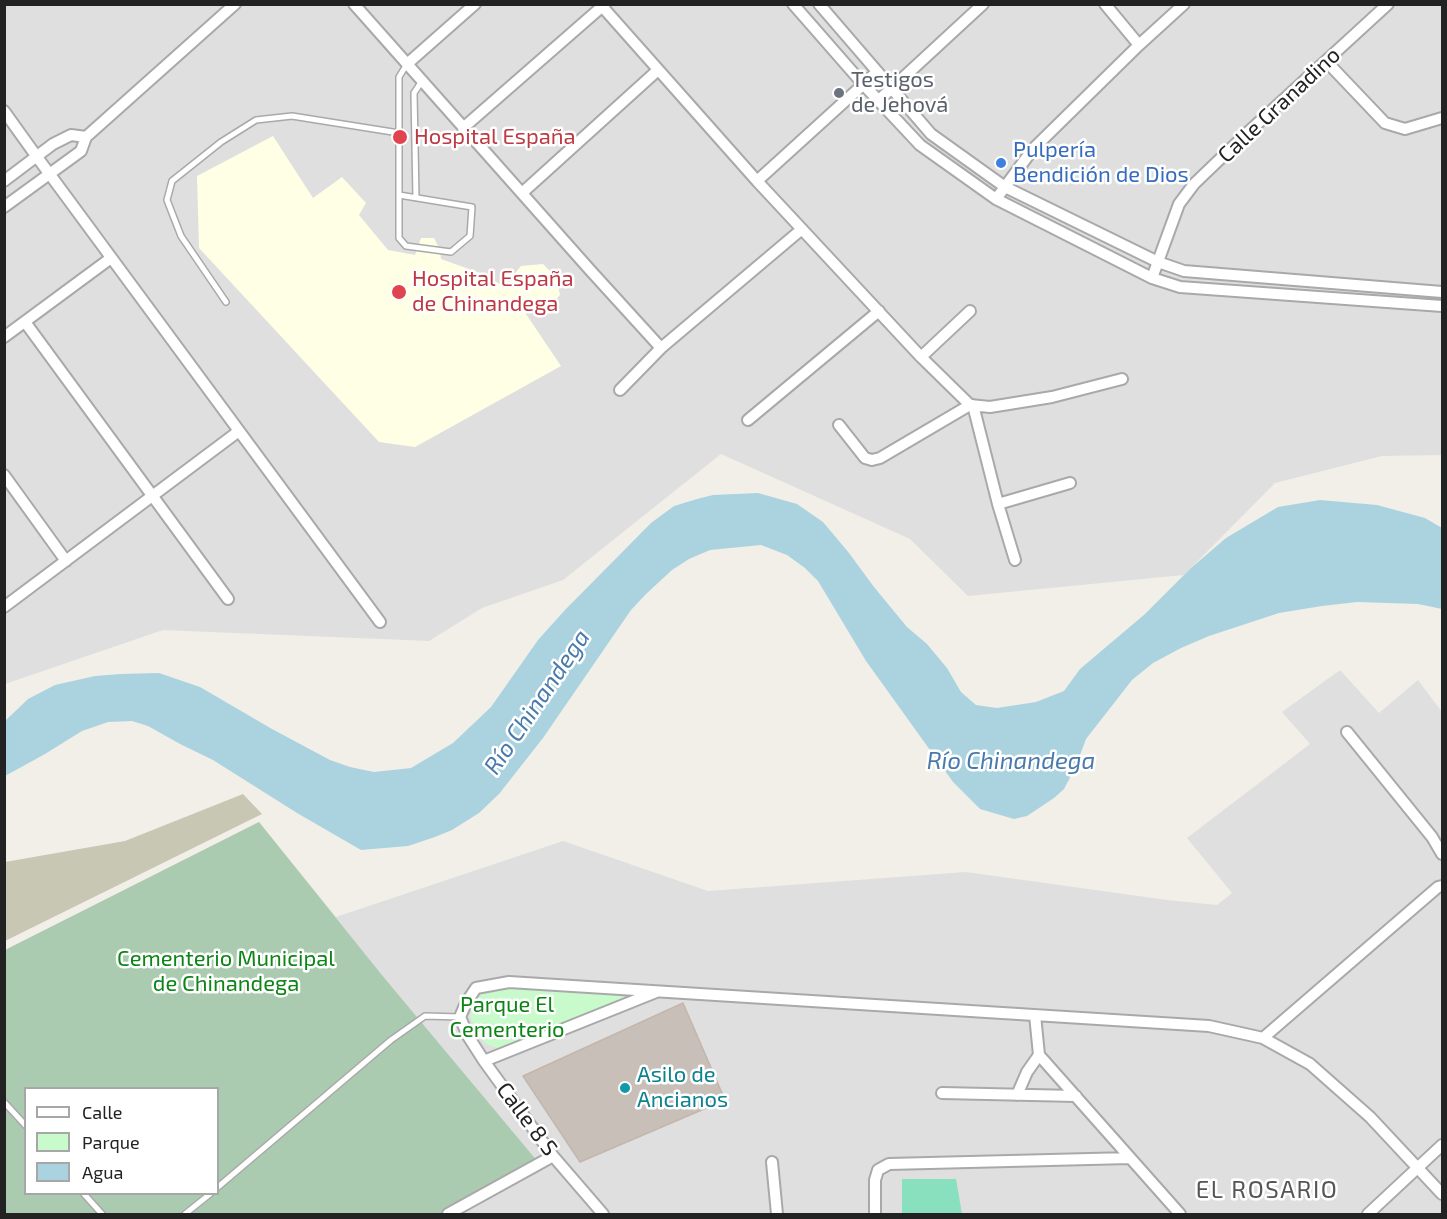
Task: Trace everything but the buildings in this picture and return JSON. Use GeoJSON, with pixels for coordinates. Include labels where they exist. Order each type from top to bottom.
{"type":"FeatureCollection","features":[{"type":"Feature","properties":{"kind":"street"},"geometry":{"type":"LineString","coordinates":[[4,207],[81,151],[86,137],[235,4]]}},
{"type":"Feature","properties":{"kind":"street"},"geometry":{"type":"LineString","coordinates":[[354,4],[661,348]]}},
{"type":"Feature","properties":{"kind":"street"},"geometry":{"type":"LineString","coordinates":[[406,64],[475,4]]}},
{"type":"Feature","properties":{"kind":"street"},"geometry":{"type":"LineString","coordinates":[[793,4],[863,84],[920,144],[996,199],[1152,278],[1180,287],[1443,306]]}},
{"type":"Feature","properties":{"kind":"street"},"geometry":{"type":"LineString","coordinates":[[819,4],[931,134],[1005,187],[1158,262],[1184,271],[1443,292]]}},
{"type":"Feature","properties":{"kind":"street"},"geometry":{"type":"LineString","coordinates":[[879,100],[983,4]]}},
{"type":"Feature","properties":{"kind":"street"},"geometry":{"type":"LineString","coordinates":[[1105,4],[1139,45]]}},
{"type":"Feature","properties":{"kind":"street"},"geometry":{"type":"LineString","coordinates":[[996,199],[1033,149],[1184,4]]}},
{"type":"Feature","properties":{"kind":"street","name":"Calle Granadino"},"geometry":{"type":"LineString","coordinates":[[1152,278],[1179,204],[1194,184],[1388,4]]}},
{"type":"Feature","properties":{"kind":"street"},"geometry":{"type":"LineString","coordinates":[[463,128],[602,5],[757,181],[921,357],[971,405],[1015,560]]}},
{"type":"Feature","properties":{"kind":"street"},"geometry":{"type":"LineString","coordinates":[[1326,61],[1385,123],[1406,129],[1443,118]]}},
{"type":"Feature","properties":{"kind":"street"},"geometry":{"type":"LineString","coordinates":[[522,193],[658,70]]}},
{"type":"Feature","properties":{"kind":"street"},"geometry":{"type":"LineString","coordinates":[[757,181],[877,72]]}},
{"type":"Feature","properties":{"kind":"street"},"geometry":{"type":"LineString","coordinates":[[4,111],[380,622]]}},
{"type":"Feature","properties":{"kind":"street"},"geometry":{"type":"LineString","coordinates":[[4,181],[54,144],[71,135],[86,137]]}},
{"type":"Feature","properties":{"kind":"street"},"geometry":{"type":"LineString","coordinates":[[620,390],[661,348],[802,229]]}},
{"type":"Feature","properties":{"kind":"street"},"geometry":{"type":"LineString","coordinates":[[4,337],[111,258]]}},
{"type":"Feature","properties":{"kind":"street"},"geometry":{"type":"LineString","coordinates":[[748,420],[879,311]]}},
{"type":"Feature","properties":{"kind":"street"},"geometry":{"type":"LineString","coordinates":[[921,357],[970,311]]}},
{"type":"Feature","properties":{"kind":"street"},"geometry":{"type":"LineString","coordinates":[[25,322],[228,599]]}},
{"type":"Feature","properties":{"kind":"street"},"geometry":{"type":"LineString","coordinates":[[839,425],[865,458],[872,460],[880,458],[971,405],[990,407],[1011,404],[1122,379]]}},
{"type":"Feature","properties":{"kind":"street"},"geometry":{"type":"LineString","coordinates":[[4,607],[238,431]]}},
{"type":"Feature","properties":{"kind":"street"},"geometry":{"type":"LineString","coordinates":[[4,475],[66,561]]}},
{"type":"Feature","properties":{"kind":"street"},"geometry":{"type":"LineString","coordinates":[[998,504],[1070,483]]}},
{"type":"Feature","properties":{"kind":"street"},"geometry":{"type":"LineString","coordinates":[[1347,732],[1432,837],[1443,854]]}},
{"type":"Feature","properties":{"kind":"street"},"geometry":{"type":"LineString","coordinates":[[1263,1038],[1438,887],[1443,886]]}},
{"type":"Feature","properties":{"kind":"street"},"geometry":{"type":"LineString","coordinates":[[460,1017],[465,1003],[476,988],[509,982],[1209,1026],[1263,1038],[1310,1064],[1370,1117],[1443,1194]]}},
{"type":"Feature","properties":{"kind":"street"},"geometry":{"type":"LineString","coordinates":[[484,1061],[660,991]]}},
{"type":"Feature","properties":{"kind":"street"},"geometry":{"type":"LineString","coordinates":[[1035,1015],[1039,1055],[1180,1215]]}},
{"type":"Feature","properties":{"kind":"street","name":"Calle 8 S"},"geometry":{"type":"LineString","coordinates":[[460,1017],[468,1036],[484,1061],[553,1155],[603,1215]]}},
{"type":"Feature","properties":{"kind":"street"},"geometry":{"type":"LineString","coordinates":[[1017,1095],[1027,1072],[1039,1055]]}},
{"type":"Feature","properties":{"kind":"street"},"geometry":{"type":"LineString","coordinates":[[942,1093],[1076,1096]]}},
{"type":"Feature","properties":{"kind":"street"},"geometry":{"type":"LineString","coordinates":[[1368,1215],[1443,1145]]}},
{"type":"Feature","properties":{"kind":"street"},"geometry":{"type":"LineString","coordinates":[[448,1215],[553,1155]]}},
{"type":"Feature","properties":{"kind":"street"},"geometry":{"type":"LineString","coordinates":[[875,1215],[875,1180],[878,1170],[889,1164],[1130,1158]]}},
{"type":"Feature","properties":{"kind":"street"},"geometry":{"type":"LineString","coordinates":[[772,1162],[777,1215]]}},
{"type":"Feature","properties":{"kind":"lane"},"geometry":{"type":"LineString","coordinates":[[399,195],[472,207],[470,236],[451,252],[406,246],[399,238],[399,195],[399,133],[399,77],[406,64]]}},
{"type":"Feature","properties":{"kind":"lane"},"geometry":{"type":"LineString","coordinates":[[416,198],[414,93],[422,81]]}},
{"type":"Feature","properties":{"kind":"lane"},"geometry":{"type":"LineString","coordinates":[[226,302],[181,236],[167,201],[172,181],[221,142],[256,120],[292,116],[399,133]]}},
{"type":"Feature","properties":{"kind":"lane"},"geometry":{"type":"LineString","coordinates":[[219,1186],[391,1040],[424,1016],[460,1017]]}},
{"type":"Feature","properties":{"kind":"lane"},"geometry":{"type":"LineString","coordinates":[[6,1106],[24,1124]]}},
{"type":"Feature","properties":{"kind":"lane"},"geometry":{"type":"LineString","coordinates":[[85,1195],[102,1215]]}},
{"type":"Feature","properties":{"kind":"lane"},"geometry":{"type":"LineString","coordinates":[[185,1215],[209,1195]]}},
{"type":"Feature","properties":{"kind":"shaded area"},"geometry":{"type":"Polygon","coordinates":[[[4,5],[1442,5],[1442,455],[1382,456],[1275,483],[1184,575],[968,596],[910,539],[721,454],[563,580],[482,608],[429,641],[163,630],[5,684],[4,5]]]}},
{"type":"Feature","properties":{"kind":"shaded area","name":"Hospital España de Chinandega"},"geometry":{"type":"Polygon","coordinates":[[[273,136],[313,198],[342,177],[366,203],[359,215],[388,250],[415,255],[421,238],[434,238],[440,250],[441,259],[480,273],[509,289],[511,278],[521,266],[543,264],[556,277],[560,295],[543,312],[524,311],[561,366],[415,447],[379,442],[199,248],[197,176],[273,136]]]}},
{"type":"Feature","properties":{"kind":"shaded area"},"geometry":{"type":"Polygon","coordinates":[[[1340,670],[1379,713],[1418,680],[1442,712],[1442,1214],[5,1214],[5,950],[259,822],[336,917],[563,841],[708,891],[966,872],[1217,905],[1232,893],[1187,838],[1310,744],[1282,712],[1340,670]]]}},
{"type":"Feature","properties":{"kind":"shaded area"},"geometry":{"type":"Polygon","coordinates":[[[243,794],[262,814],[5,941],[5,862],[125,841],[243,794]]]}},
{"type":"Feature","properties":{"kind":"green space","name":"Cementerio Municipal de Chinandega"},"geometry":{"type":"Polygon","coordinates":[[[259,822],[381,974],[538,1162],[439,1214],[5,1214],[5,950],[259,822]]]}},
{"type":"Feature","properties":{"kind":"green space","name":"Parque El Cementerio"},"geometry":{"type":"Polygon","coordinates":[[[512,986],[616,993],[625,999],[507,1051],[486,1044],[476,1033],[470,1016],[481,994],[497,988],[512,986]]]}},
{"type":"Feature","properties":{"kind":"green space"},"geometry":{"type":"Polygon","coordinates":[[[902,1179],[956,1179],[962,1214],[902,1214],[902,1179]]]}},
{"type":"Feature","properties":{"kind":"water","name":"Río Chinandega"},"geometry":{"type":"Polygon","coordinates":[[[758,493],[797,504],[823,522],[907,627],[927,644],[947,668],[961,692],[976,705],[997,708],[1036,702],[1064,691],[1080,669],[1145,614],[1191,568],[1226,538],[1278,507],[1320,500],[1377,505],[1425,518],[1442,528],[1442,609],[1418,604],[1357,602],[1322,606],[1279,613],[1209,636],[1181,648],[1153,663],[1132,680],[1086,739],[1064,789],[1027,816],[1014,819],[980,809],[953,782],[866,661],[818,581],[787,555],[761,545],[710,550],[689,559],[672,570],[631,610],[543,738],[499,794],[479,813],[452,830],[408,846],[361,850],[213,760],[148,726],[132,721],[108,722],[82,731],[5,776],[5,721],[28,699],[55,685],[95,676],[159,673],[200,687],[330,760],[374,772],[411,768],[453,743],[491,707],[538,640],[651,523],[674,506],[697,499],[713,495],[758,493]]]}},
{"type":"Feature","properties":{"kind":"place","name":"Testigos de Jehová"},"geometry":{"type":"Point","coordinates":[839,93]}},
{"type":"Feature","properties":{"kind":"place","name":"Hospital España"},"geometry":{"type":"Point","coordinates":[400,137]}},
{"type":"Feature","properties":{"kind":"place","name":"Pulpería Bendición de Dios"},"geometry":{"type":"Point","coordinates":[1001,163]}},
{"type":"Feature","properties":{"kind":"place","name":"Hospital España de Chinandega"},"geometry":{"type":"Point","coordinates":[399,292]}},
{"type":"Feature","properties":{"kind":"place","name":"Asilo de Ancianos"},"geometry":{"type":"Point","coordinates":[625,1088]}},
{"type":"Feature","properties":{"kind":"district","name":"EL ROSARIO"},"geometry":{"type":"Point","coordinates":[1267,1190]}}]}
